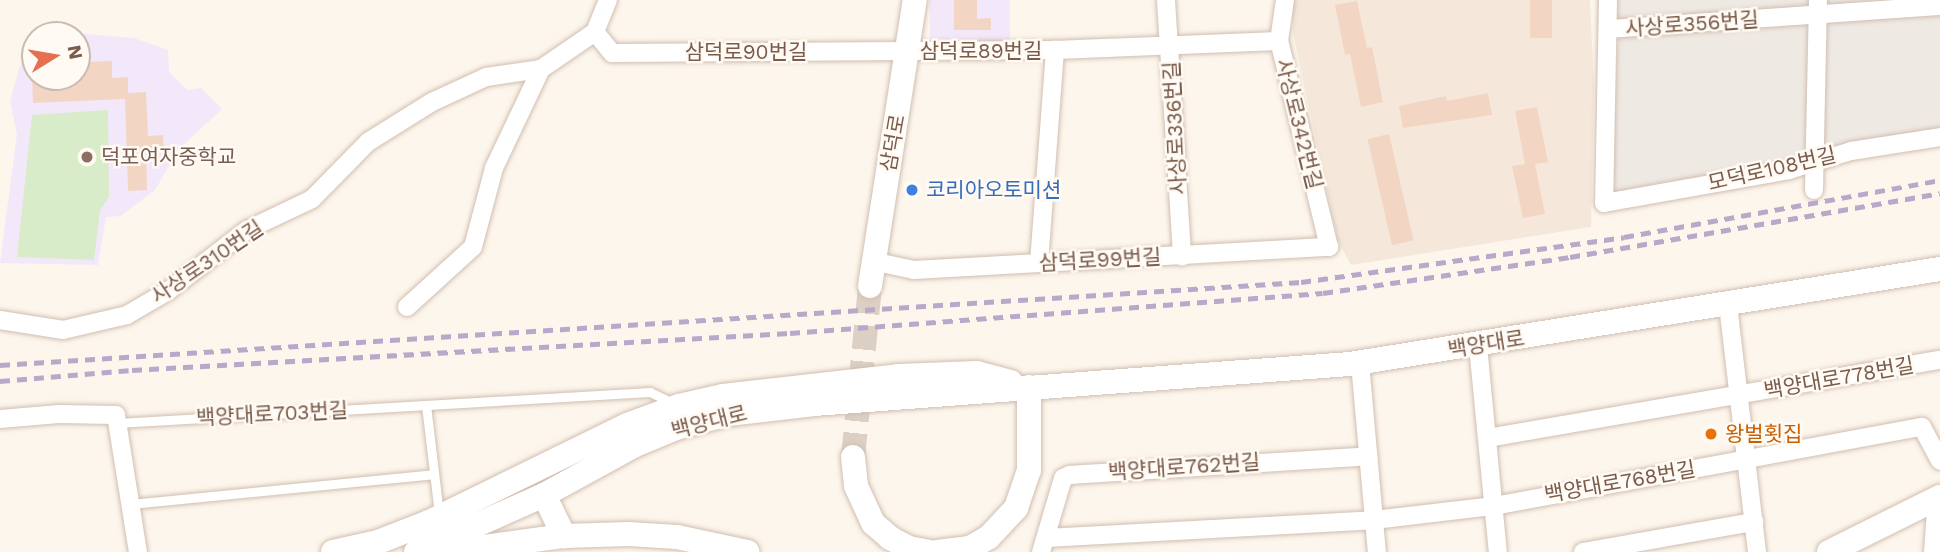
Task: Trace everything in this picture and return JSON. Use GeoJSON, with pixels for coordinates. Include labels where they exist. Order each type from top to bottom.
{"type":"FeatureCollection","features":[{"type":"Feature","properties":{"kind":"main road","name":"삼덕로"},"geometry":{"type":"LineString","coordinates":[[870,286],[915,0]]}},
{"type":"Feature","properties":{"kind":"main road","name":"백양대로"},"geometry":{"type":"LineString","coordinates":[[416,552],[544,495],[633,446],[676,428],[728,414],[814,404],[1218,376],[1360,363],[1940,269]]}},
{"type":"Feature","properties":{"kind":"main road","name":"백양대로"},"geometry":{"type":"LineString","coordinates":[[333,552],[378,542],[440,517],[627,425],[679,406],[723,396],[898,376],[977,373],[1029,387]]}},
{"type":"Feature","properties":{"kind":"main road"},"geometry":{"type":"LineString","coordinates":[[937,552],[970,548],[989,537],[1016,508],[1029,470],[1029,387]]}},
{"type":"Feature","properties":{"kind":"main road"},"geometry":{"type":"LineString","coordinates":[[853,457],[856,486],[873,523],[900,543],[929,552]]}},
{"type":"Feature","properties":{"kind":"main road"},"geometry":{"type":"LineString","coordinates":[[544,495],[564,536]]}},
{"type":"Feature","properties":{"kind":"main road"},"geometry":{"type":"LineString","coordinates":[[1829,552],[1938,498]]}},
{"type":"Feature","properties":{"kind":"main road"},"geometry":{"type":"LineString","coordinates":[[449,552],[564,536],[629,534],[677,537],[747,552]]}},
{"type":"Feature","properties":{"kind":"street"},"geometry":{"type":"LineString","coordinates":[[595,32],[608,0]]}},
{"type":"Feature","properties":{"kind":"street","name":"사상로336번길"},"geometry":{"type":"LineString","coordinates":[[1166,0],[1182,257]]}},
{"type":"Feature","properties":{"kind":"street","name":"사상로342번길"},"geometry":{"type":"LineString","coordinates":[[1285,0],[1279,41],[1329,247]]}},
{"type":"Feature","properties":{"kind":"street","name":"사상로356번길"},"geometry":{"type":"LineString","coordinates":[[1604,204],[1608,0]]}},
{"type":"Feature","properties":{"kind":"street","name":"사상로356번길"},"geometry":{"type":"LineString","coordinates":[[1609,29],[1818,8],[1940,5]]}},
{"type":"Feature","properties":{"kind":"street"},"geometry":{"type":"LineString","coordinates":[[1814,190],[1818,8]]}},
{"type":"Feature","properties":{"kind":"street","name":"삼덕로90번길"},"geometry":{"type":"LineString","coordinates":[[595,32],[612,53],[907,51]]}},
{"type":"Feature","properties":{"kind":"street","name":"사상로310번길"},"geometry":{"type":"LineString","coordinates":[[0,320],[63,330],[127,314],[168,291],[247,230],[312,199],[368,142],[432,102],[486,77],[541,69],[595,32]]}},
{"type":"Feature","properties":{"kind":"street","name":"삼덕로89번길"},"geometry":{"type":"LineString","coordinates":[[907,51],[1171,47],[1279,41]]}},
{"type":"Feature","properties":{"kind":"street","name":"삼덕로89번길"},"geometry":{"type":"LineString","coordinates":[[1039,263],[1055,50]]}},
{"type":"Feature","properties":{"kind":"street"},"geometry":{"type":"LineString","coordinates":[[407,307],[473,247],[494,168],[541,69]]}},
{"type":"Feature","properties":{"kind":"street","name":"모덕로108번길"},"geometry":{"type":"LineString","coordinates":[[1604,204],[1789,170],[1851,151],[1940,137]]}},
{"type":"Feature","properties":{"kind":"street","name":"삼덕로99번길"},"geometry":{"type":"LineString","coordinates":[[872,261],[914,270],[1329,247]]}},
{"type":"Feature","properties":{"kind":"street","name":"백양대로778번길"},"geometry":{"type":"LineString","coordinates":[[1728,305],[1757,552]]}},
{"type":"Feature","properties":{"kind":"street"},"geometry":{"type":"LineString","coordinates":[[1478,346],[1498,552]]}},
{"type":"Feature","properties":{"kind":"street","name":"백양대로778번길"},"geometry":{"type":"LineString","coordinates":[[1739,396],[1940,360]]}},
{"type":"Feature","properties":{"kind":"street"},"geometry":{"type":"LineString","coordinates":[[1360,363],[1377,552]]}},
{"type":"Feature","properties":{"kind":"street"},"geometry":{"type":"LineString","coordinates":[[1487,439],[1739,396]]}},
{"type":"Feature","properties":{"kind":"street","name":"백양대로703번길"},"geometry":{"type":"LineString","coordinates":[[0,419],[59,414],[116,415],[117,423]]}},
{"type":"Feature","properties":{"kind":"street"},"geometry":{"type":"LineString","coordinates":[[117,423],[138,552]]}},
{"type":"Feature","properties":{"kind":"street"},"geometry":{"type":"LineString","coordinates":[[1746,459],[1922,428],[1940,461]]}},
{"type":"Feature","properties":{"kind":"street","name":"백양대로762번길"},"geometry":{"type":"LineString","coordinates":[[1368,456],[1070,475],[1063,478],[1044,545],[1374,520]]}},
{"type":"Feature","properties":{"kind":"street","name":"백양대로768번길"},"geometry":{"type":"LineString","coordinates":[[1374,520],[1494,506],[1746,459]]}},
{"type":"Feature","properties":{"kind":"street"},"geometry":{"type":"LineString","coordinates":[[1933,552],[1938,498]]}},
{"type":"Feature","properties":{"kind":"street"},"geometry":{"type":"LineString","coordinates":[[1583,552],[1754,522]]}},
{"type":"Feature","properties":{"kind":"lane","name":"백양대로"},"geometry":{"type":"LineString","coordinates":[[426,405],[650,392],[679,406]]}},
{"type":"Feature","properties":{"kind":"lane","name":"백양대로703번길"},"geometry":{"type":"LineString","coordinates":[[117,423],[426,405]]}},
{"type":"Feature","properties":{"kind":"lane"},"geometry":{"type":"LineString","coordinates":[[426,405],[440,517]]}},
{"type":"Feature","properties":{"kind":"lane"},"geometry":{"type":"LineString","coordinates":[[130,504],[435,474]]}},
{"type":"Feature","properties":{"kind":"shaded area"},"geometry":{"type":"Polygon","coordinates":[[[930,0],[1010,0],[1010,42],[930,42],[930,0]]]}},
{"type":"Feature","properties":{"kind":"shaded area"},"geometry":{"type":"Polygon","coordinates":[[[1292,0],[1590,0],[1594,87],[1591,227],[1351,265],[1338,241],[1293,33],[1292,0]]]}},
{"type":"Feature","properties":{"kind":"shaded area"},"geometry":{"type":"Polygon","coordinates":[[[1616,0],[1940,0],[1940,131],[1609,199],[1618,43],[1616,0]]]}},
{"type":"Feature","properties":{"kind":"shaded area"},"geometry":{"type":"Polygon","coordinates":[[[91,34],[134,38],[168,50],[169,72],[187,90],[201,88],[222,109],[179,149],[155,190],[121,216],[106,217],[98,265],[0,263],[17,134],[10,102],[21,65],[21,91],[91,91],[91,34]]]}},
{"type":"Feature","properties":{"kind":"green space"},"geometry":{"type":"Polygon","coordinates":[[[108,110],[109,197],[100,210],[94,260],[17,257],[32,115],[108,110]]]}},
{"type":"Feature","properties":{"kind":"building"},"geometry":{"type":"Polygon","coordinates":[[[954,0],[977,0],[977,19],[991,18],[991,30],[954,30],[954,0]]]}},
{"type":"Feature","properties":{"kind":"building"},"geometry":{"type":"Polygon","coordinates":[[[1530,0],[1552,0],[1552,38],[1530,38],[1530,0]]]}},
{"type":"Feature","properties":{"kind":"building"},"geometry":{"type":"Polygon","coordinates":[[[1357,1],[1367,48],[1372,47],[1383,102],[1361,107],[1350,54],[1345,55],[1335,5],[1357,1]]]}},
{"type":"Feature","properties":{"kind":"building"},"geometry":{"type":"Polygon","coordinates":[[[112,61],[112,78],[128,77],[128,93],[146,92],[148,136],[163,135],[164,151],[146,151],[147,190],[128,191],[125,99],[33,103],[33,91],[91,91],[91,62],[112,61]]]}},
{"type":"Feature","properties":{"kind":"building"},"geometry":{"type":"Polygon","coordinates":[[[1488,93],[1492,115],[1403,128],[1399,106],[1446,96],[1447,101],[1488,93]]]}},
{"type":"Feature","properties":{"kind":"building"},"geometry":{"type":"Polygon","coordinates":[[[1537,107],[1548,162],[1535,164],[1545,214],[1523,218],[1512,166],[1525,164],[1515,111],[1537,107]]]}},
{"type":"Feature","properties":{"kind":"building"},"geometry":{"type":"Polygon","coordinates":[[[1389,134],[1414,240],[1392,245],[1368,139],[1389,134]]]}},
{"type":"Feature","properties":{"kind":"tunnel"},"geometry":{"type":"LineString","coordinates":[[853,457],[870,286]]}},
{"type":"Feature","properties":{"kind":"railway"},"geometry":{"type":"LineString","coordinates":[[0,365],[1301,282],[1624,237],[1940,180]]}},
{"type":"Feature","properties":{"kind":"railway"},"geometry":{"type":"LineString","coordinates":[[0,381],[132,370],[790,333],[1323,293],[1570,257],[1940,193]]}},
{"type":"Feature","properties":{"kind":"place","name":"덕포여자중학교"},"geometry":{"type":"Point","coordinates":[87,157]}},
{"type":"Feature","properties":{"kind":"place","name":"코리아오토미션"},"geometry":{"type":"Point","coordinates":[912,190]}},
{"type":"Feature","properties":{"kind":"place","name":"왕벌횟집"},"geometry":{"type":"Point","coordinates":[1711,434]}}]}
